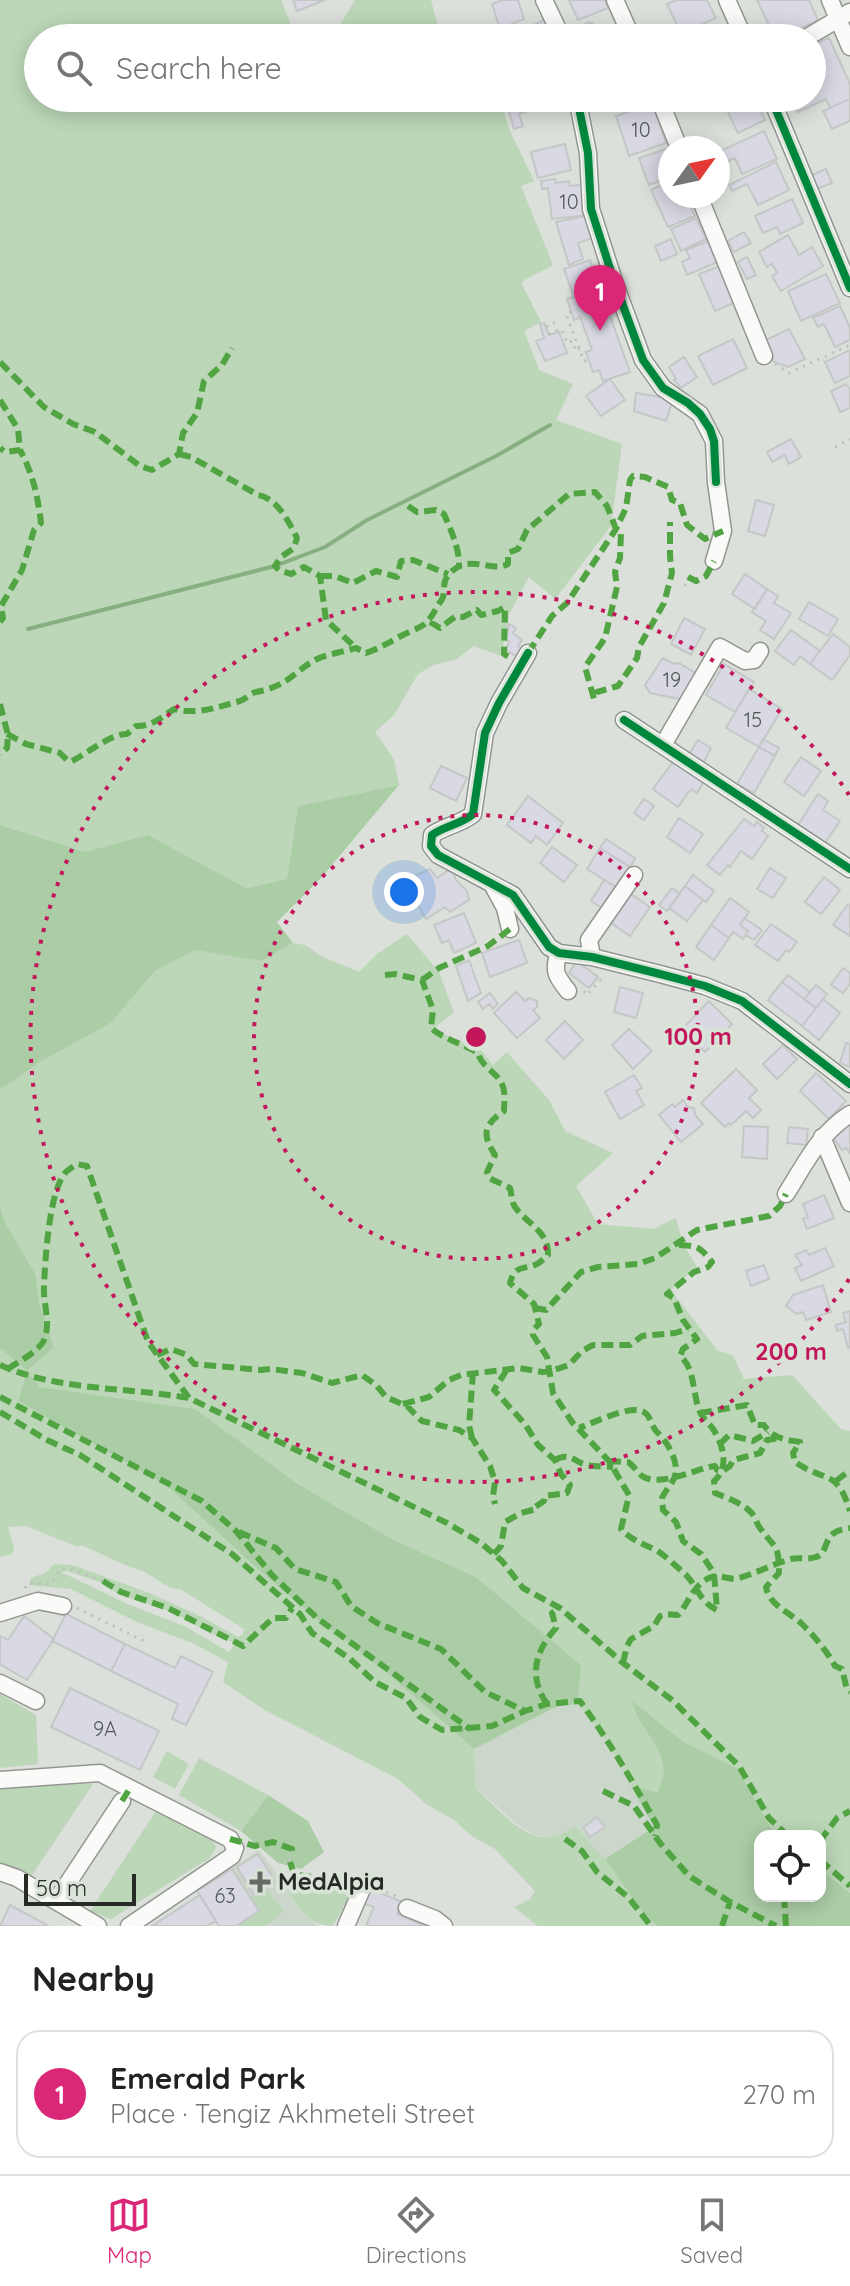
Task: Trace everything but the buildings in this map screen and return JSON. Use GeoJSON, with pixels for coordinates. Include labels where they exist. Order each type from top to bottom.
{"type":"FeatureCollection","features":[{"type":"Feature","properties":{"kind":"street"},"geometry":{"type":"LineString","coordinates":[[544,0],[555,24]]}},
{"type":"Feature","properties":{"kind":"street"},"geometry":{"type":"LineString","coordinates":[[615,0],[626,24]]}},
{"type":"Feature","properties":{"kind":"street"},"geometry":{"type":"LineString","coordinates":[[727,0],[738,24]]}},
{"type":"Feature","properties":{"kind":"street"},"geometry":{"type":"LineString","coordinates":[[830,0],[844,15],[850,47]]}},
{"type":"Feature","properties":{"kind":"street"},"geometry":{"type":"LineString","coordinates":[[826,28],[844,15]]}},
{"type":"Feature","properties":{"kind":"street"},"geometry":{"type":"LineString","coordinates":[[580,112],[588,153],[591,209],[643,360],[663,388],[688,403],[710,429],[714,441],[723,531],[714,561]]}},
{"type":"Feature","properties":{"kind":"street"},"geometry":{"type":"LineString","coordinates":[[665,112],[674,136]]}},
{"type":"Feature","properties":{"kind":"street"},"geometry":{"type":"LineString","coordinates":[[777,112],[850,288]]}},
{"type":"Feature","properties":{"kind":"street"},"geometry":{"type":"LineString","coordinates":[[704,208],[764,356]]}},
{"type":"Feature","properties":{"kind":"street"},"geometry":{"type":"LineString","coordinates":[[663,745],[720,647],[745,661],[754,660],[760,651]]}},
{"type":"Feature","properties":{"kind":"street"},"geometry":{"type":"LineString","coordinates":[[528,653],[485,733],[473,814],[432,835],[431,846],[438,855],[513,895],[549,947],[559,953],[592,964],[705,986],[742,1001],[850,1084]]}},
{"type":"Feature","properties":{"kind":"street"},"geometry":{"type":"LineString","coordinates":[[624,720],[850,869]]}},
{"type":"Feature","properties":{"kind":"street"},"geometry":{"type":"LineString","coordinates":[[592,964],[589,940],[634,875]]}},
{"type":"Feature","properties":{"kind":"street"},"geometry":{"type":"LineString","coordinates":[[492,884],[505,908],[510,929]]}},
{"type":"Feature","properties":{"kind":"street"},"geometry":{"type":"LineString","coordinates":[[559,953],[554,966],[556,975],[568,991]]}},
{"type":"Feature","properties":{"kind":"street"},"geometry":{"type":"LineString","coordinates":[[786,1194],[822,1137],[850,1114]]}},
{"type":"Feature","properties":{"kind":"street"},"geometry":{"type":"LineString","coordinates":[[822,1137],[850,1203]]}},
{"type":"Feature","properties":{"kind":"street"},"geometry":{"type":"LineString","coordinates":[[0,1613],[38,1601],[63,1606]]}},
{"type":"Feature","properties":{"kind":"street"},"geometry":{"type":"LineString","coordinates":[[0,1683],[36,1701]]}},
{"type":"Feature","properties":{"kind":"street"},"geometry":{"type":"LineString","coordinates":[[0,1780],[100,1773],[230,1839],[235,1848],[232,1856],[129,1926]]}},
{"type":"Feature","properties":{"kind":"street"},"geometry":{"type":"LineString","coordinates":[[56,1901],[122,1801]]}},
{"type":"Feature","properties":{"kind":"street"},"geometry":{"type":"LineString","coordinates":[[0,1872],[17,1878],[98,1926]]}},
{"type":"Feature","properties":{"kind":"street"},"geometry":{"type":"LineString","coordinates":[[346,1926],[365,1882]]}},
{"type":"Feature","properties":{"kind":"street"},"geometry":{"type":"LineString","coordinates":[[407,1908],[444,1926]]}},
{"type":"Feature","properties":{"kind":"path"},"geometry":{"type":"LineString","coordinates":[[571,312],[566,314],[584,361],[588,360]]}},
{"type":"Feature","properties":{"kind":"path"},"geometry":{"type":"LineString","coordinates":[[550,335],[547,326],[554,323],[557,331],[562,330],[567,343],[572,341],[576,351],[580,349]]}},
{"type":"Feature","properties":{"kind":"path"},"geometry":{"type":"LineString","coordinates":[[764,356],[789,373],[850,345]]}},
{"type":"Feature","properties":{"kind":"path"},"geometry":{"type":"LineString","coordinates":[[835,447],[850,439]]}},
{"type":"Feature","properties":{"kind":"path"},"geometry":{"type":"LineString","coordinates":[[685,586],[688,577]]}},
{"type":"Feature","properties":{"kind":"path"},"geometry":{"type":"LineString","coordinates":[[587,995],[601,979],[592,964]]}},
{"type":"Feature","properties":{"kind":"path"},"geometry":{"type":"LineString","coordinates":[[26,1589],[24,1587],[29,1583],[53,1582],[61,1569],[72,1569],[103,1581]]}},
{"type":"Feature","properties":{"kind":"path"},"geometry":{"type":"LineString","coordinates":[[63,1606],[67,1603],[148,1643]]}},
{"type":"Feature","properties":{"kind":"path"},"geometry":{"type":"LineString","coordinates":[[290,1853],[290,1862]]}},
{"type":"Feature","properties":{"kind":"path"},"geometry":{"type":"LineString","coordinates":[[365,1882],[403,1900],[407,1908]]}},
{"type":"Feature","properties":{"kind":"shaded area"},"geometry":{"type":"Polygon","coordinates":[[[578,1704],[610,1746],[654,1827],[605,1859],[576,1828],[548,1838],[533,1834],[515,1823],[476,1787],[474,1749],[558,1706],[578,1704]]]}},
{"type":"Feature","properties":{"kind":"shaded area"},"geometry":{"type":"Polygon","coordinates":[[[259,1850],[317,1926],[269,1926],[231,1868],[259,1850]]]}},
{"type":"Feature","properties":{"kind":"green space"},"geometry":{"type":"Polygon","coordinates":[[[0,0],[281,0],[291,24],[24,24],[24,112],[504,112],[534,181],[521,186],[553,265],[521,282],[541,322],[524,331],[539,370],[573,384],[556,420],[622,444],[611,526],[555,599],[529,577],[510,613],[501,656],[474,646],[455,660],[434,665],[418,674],[394,715],[375,732],[394,759],[399,785],[298,806],[287,879],[245,888],[148,835],[85,853],[0,825],[0,0]]]}},
{"type":"Feature","properties":{"kind":"green space"},"geometry":{"type":"Polygon","coordinates":[[[355,0],[431,0],[437,24],[340,24],[355,0]]]}},
{"type":"Feature","properties":{"kind":"green space"},"geometry":{"type":"Polygon","coordinates":[[[399,785],[321,878],[277,922],[293,943],[261,961],[195,950],[155,971],[111,1023],[40,1062],[0,1090],[0,825],[85,852],[148,835],[246,888],[287,879],[298,806],[399,785]]]}},
{"type":"Feature","properties":{"kind":"green space"},"geometry":{"type":"Polygon","coordinates":[[[407,934],[439,972],[454,1013],[435,1027],[436,1031],[481,1050],[493,1065],[507,1052],[549,1100],[565,1131],[613,1153],[576,1186],[598,1224],[653,1229],[676,1218],[683,1244],[697,1267],[671,1290],[717,1350],[733,1356],[744,1379],[792,1375],[841,1429],[850,1431],[850,1893],[826,1874],[826,1830],[773,1830],[737,1768],[684,1742],[633,1702],[661,1758],[663,1776],[659,1792],[631,1786],[610,1746],[578,1704],[581,1665],[476,1577],[392,1539],[298,1484],[194,1409],[40,1387],[27,1372],[18,1401],[167,1486],[261,1572],[387,1673],[474,1749],[476,1788],[500,1812],[520,1828],[540,1837],[551,1837],[576,1827],[605,1859],[642,1912],[658,1926],[538,1926],[514,1907],[529,1900],[535,1891],[495,1849],[426,1804],[398,1779],[263,1709],[223,1682],[228,1662],[71,1589],[29,1585],[31,1578],[45,1573],[55,1564],[72,1565],[152,1594],[238,1637],[243,1634],[244,1629],[180,1589],[167,1586],[145,1572],[81,1545],[78,1547],[26,1526],[8,1527],[14,1548],[12,1554],[0,1557],[0,1348],[27,1371],[54,1346],[39,1302],[36,1275],[6,1224],[0,1207],[0,1090],[40,1062],[111,1023],[155,971],[195,949],[261,961],[293,943],[305,945],[321,956],[359,972],[377,954],[407,934]],[[61,1572],[130,1605],[184,1626],[229,1652],[235,1643],[207,1632],[174,1613],[118,1594],[100,1582],[61,1572]]]}},
{"type":"Feature","properties":{"kind":"green space"},"geometry":{"type":"Polygon","coordinates":[[[0,1207],[6,1224],[36,1275],[39,1302],[54,1347],[27,1371],[0,1348],[0,1207]]]}},
{"type":"Feature","properties":{"kind":"green space"},"geometry":{"type":"Polygon","coordinates":[[[27,1371],[40,1387],[195,1409],[298,1484],[392,1539],[476,1577],[581,1665],[578,1704],[558,1706],[474,1749],[387,1673],[261,1572],[167,1486],[18,1401],[27,1371]]]}},
{"type":"Feature","properties":{"kind":"green space"},"geometry":{"type":"Polygon","coordinates":[[[0,1694],[36,1715],[38,1764],[0,1768],[0,1694]]]}},
{"type":"Feature","properties":{"kind":"green space"},"geometry":{"type":"Polygon","coordinates":[[[632,1701],[684,1742],[737,1768],[773,1830],[754,1830],[754,1902],[826,1902],[826,1874],[850,1893],[850,1926],[658,1926],[642,1912],[605,1859],[654,1827],[631,1786],[658,1792],[663,1769],[661,1757],[632,1701]]]}},
{"type":"Feature","properties":{"kind":"green space"},"geometry":{"type":"Polygon","coordinates":[[[167,1751],[189,1764],[175,1789],[153,1777],[167,1751]]]}},
{"type":"Feature","properties":{"kind":"green space"},"geometry":{"type":"Polygon","coordinates":[[[199,1758],[268,1795],[241,1831],[179,1795],[199,1758]]]}},
{"type":"Feature","properties":{"kind":"green space"},"geometry":{"type":"Polygon","coordinates":[[[93,1784],[30,1878],[0,1862],[0,1786],[93,1784]]]}},
{"type":"Feature","properties":{"kind":"green space"},"geometry":{"type":"Polygon","coordinates":[[[268,1795],[308,1821],[324,1852],[301,1869],[278,1863],[241,1831],[268,1795]]]}},
{"type":"Feature","properties":{"kind":"green space"},"geometry":{"type":"Polygon","coordinates":[[[156,1811],[211,1838],[216,1847],[210,1858],[111,1919],[90,1911],[156,1811]]]}},
{"type":"Feature","properties":{"kind":"green space"},"geometry":{"type":"Polygon","coordinates":[[[278,1871],[307,1884],[358,1882],[333,1926],[322,1925],[305,1915],[278,1871]]]}},
{"type":"Feature","properties":{"kind":"green space"},"geometry":{"type":"Polygon","coordinates":[[[265,1888],[284,1911],[266,1926],[236,1926],[259,1911],[251,1897],[265,1888]]]}},
{"type":"Feature","properties":{"kind":"waterway"},"geometry":{"type":"LineString","coordinates":[[28,629],[275,566],[325,547],[367,520],[496,456],[550,425]]}},
{"type":"Feature","properties":{"kind":"marked path"},"geometry":{"type":"LineString","coordinates":[[0,362],[44,407],[73,424],[95,432],[140,466],[152,470],[179,454],[183,433],[197,413],[204,381],[222,365],[232,348]]}},
{"type":"Feature","properties":{"kind":"marked path"},"geometry":{"type":"LineString","coordinates":[[0,400],[18,429],[20,450],[5,452],[0,448]]}},
{"type":"Feature","properties":{"kind":"marked path"},"geometry":{"type":"LineString","coordinates":[[0,622],[3,618],[1,606],[22,570],[34,530],[41,523],[34,486],[20,450]]}},
{"type":"Feature","properties":{"kind":"marked path"},"geometry":{"type":"LineString","coordinates":[[179,454],[191,457],[277,506],[297,538],[294,548],[281,557],[275,566],[291,574],[304,567],[320,576],[326,620],[356,648]]}},
{"type":"Feature","properties":{"kind":"marked path"},"geometry":{"type":"LineString","coordinates":[[528,653],[552,616],[567,603],[616,529],[626,508],[633,476],[645,477],[668,487],[672,500],[680,503],[687,525],[705,539],[723,531]]}},
{"type":"Feature","properties":{"kind":"marked path"},"geometry":{"type":"LineString","coordinates":[[7,734],[26,744],[60,753],[72,761],[106,740],[127,734],[136,726],[151,723],[174,709],[200,711],[216,708],[281,684],[320,658],[356,648],[366,653],[425,624],[442,598],[446,579],[457,567],[465,564],[508,564],[508,553],[518,549],[527,530],[569,494],[595,492],[607,506],[616,529],[621,533],[620,558],[615,572],[617,587],[605,638],[585,667],[594,699],[597,692],[618,686],[637,658],[639,647],[664,603],[672,573],[670,522]]}},
{"type":"Feature","properties":{"kind":"marked path"},"geometry":{"type":"LineString","coordinates":[[408,506],[417,512],[436,510],[444,514],[457,547],[459,567]]}},
{"type":"Feature","properties":{"kind":"marked path"},"geometry":{"type":"LineString","coordinates":[[320,576],[335,576],[353,583],[376,571],[397,577],[401,561],[413,560],[448,574]]}},
{"type":"Feature","properties":{"kind":"marked path"},"geometry":{"type":"LineString","coordinates":[[688,577],[696,581],[706,576],[714,561]]}},
{"type":"Feature","properties":{"kind":"marked path"},"geometry":{"type":"LineString","coordinates":[[430,622],[440,628],[456,616],[463,617],[477,610],[481,615],[505,607],[504,654],[509,657]]}},
{"type":"Feature","properties":{"kind":"marked path"},"geometry":{"type":"LineString","coordinates":[[0,704],[8,735],[7,748],[0,754]]}},
{"type":"Feature","properties":{"kind":"marked path"},"geometry":{"type":"LineString","coordinates":[[422,980],[439,968],[488,946],[510,929]]}},
{"type":"Feature","properties":{"kind":"marked path"},"geometry":{"type":"LineString","coordinates":[[385,975],[422,980],[433,1010],[431,1028],[478,1053],[502,1084],[504,1111],[492,1121],[487,1131],[488,1142],[495,1155],[487,1172],[489,1178],[510,1188],[515,1207],[545,1240],[548,1255],[537,1264],[517,1270],[510,1283],[534,1304],[539,1324],[533,1335],[547,1357],[553,1393],[572,1422],[609,1461],[629,1495],[621,1529],[668,1559],[717,1610],[714,1573],[701,1554],[683,1541],[676,1522],[663,1510],[662,1498],[674,1478],[676,1465],[670,1449],[648,1416],[644,1412],[630,1410],[579,1428]]}},
{"type":"Feature","properties":{"kind":"marked path"},"geometry":{"type":"LineString","coordinates":[[8,1369],[36,1350],[46,1335],[44,1287],[51,1213],[63,1176],[77,1164],[87,1166],[148,1342],[189,1398]]}},
{"type":"Feature","properties":{"kind":"marked path"},"geometry":{"type":"LineString","coordinates":[[535,1308],[546,1310],[581,1272],[598,1267],[638,1264],[655,1258],[697,1230],[769,1216],[780,1206],[786,1194]]}},
{"type":"Feature","properties":{"kind":"marked path"},"geometry":{"type":"LineString","coordinates":[[679,1245],[698,1248],[712,1262],[667,1294],[674,1298],[683,1320],[697,1339],[683,1349],[680,1356],[689,1368],[701,1414],[713,1429],[722,1449],[722,1470],[714,1481],[715,1493],[736,1502],[754,1516],[778,1556],[779,1573],[766,1587],[771,1599],[802,1624],[835,1666],[842,1669],[850,1692]]}},
{"type":"Feature","properties":{"kind":"marked path"},"geometry":{"type":"LineString","coordinates":[[403,1404],[429,1397],[449,1380],[461,1375],[519,1368],[551,1371],[569,1365],[582,1351],[593,1345],[630,1345],[642,1336],[688,1329]]}},
{"type":"Feature","properties":{"kind":"marked path"},"geometry":{"type":"LineString","coordinates":[[157,1355],[171,1349],[187,1355],[194,1364],[302,1373],[332,1383],[362,1375],[386,1397],[407,1406],[422,1421],[459,1430],[472,1438],[490,1466],[495,1482],[495,1504]]}},
{"type":"Feature","properties":{"kind":"marked path"},"geometry":{"type":"LineString","coordinates":[[0,1365],[45,1380],[189,1398],[447,1523],[481,1543],[502,1561],[523,1588],[560,1608],[623,1663],[672,1700],[739,1766],[769,1818],[782,1830]]}},
{"type":"Feature","properties":{"kind":"marked path"},"geometry":{"type":"LineString","coordinates":[[494,1554],[501,1546],[505,1522],[536,1509],[545,1496],[567,1493],[570,1485],[555,1460],[538,1445],[525,1424],[494,1390],[506,1371]]}},
{"type":"Feature","properties":{"kind":"marked path"},"geometry":{"type":"LineString","coordinates":[[472,1438],[469,1425],[473,1373]]}},
{"type":"Feature","properties":{"kind":"marked path"},"geometry":{"type":"LineString","coordinates":[[0,1397],[202,1501],[236,1531],[272,1575],[317,1618],[470,1729]]}},
{"type":"Feature","properties":{"kind":"marked path"},"geometry":{"type":"LineString","coordinates":[[700,1413],[747,1405],[755,1425],[764,1425],[775,1436],[800,1442],[793,1453],[795,1462],[835,1482],[850,1511]]}},
{"type":"Feature","properties":{"kind":"marked path"},"geometry":{"type":"LineString","coordinates":[[0,1412],[47,1440],[80,1455],[232,1554],[300,1614],[312,1633],[349,1658],[375,1682],[406,1698],[420,1717],[442,1730],[492,1726],[525,1711]]}},
{"type":"Feature","properties":{"kind":"marked path"},"geometry":{"type":"LineString","coordinates":[[720,1444],[729,1435],[753,1441],[768,1432]]}},
{"type":"Feature","properties":{"kind":"marked path"},"geometry":{"type":"LineString","coordinates":[[609,1461],[628,1462],[649,1479],[666,1479],[715,1466],[723,1471],[733,1460],[760,1453],[767,1440],[779,1438]]}},
{"type":"Feature","properties":{"kind":"marked path"},"geometry":{"type":"LineString","coordinates":[[555,1460],[568,1457],[586,1465],[613,1467]]}},
{"type":"Feature","properties":{"kind":"marked path"},"geometry":{"type":"LineString","coordinates":[[836,1481],[850,1470]]}},
{"type":"Feature","properties":{"kind":"marked path"},"geometry":{"type":"LineString","coordinates":[[623,1663],[631,1639],[654,1626],[660,1616],[678,1615],[703,1581],[717,1576],[739,1578],[791,1559],[816,1557],[834,1533],[850,1528]]}},
{"type":"Feature","properties":{"kind":"marked path"},"geometry":{"type":"LineString","coordinates":[[239,1532],[276,1548],[295,1569],[336,1582],[351,1606],[377,1623],[441,1649],[485,1692],[525,1711],[547,1704],[580,1701],[657,1825],[655,1836]]}},
{"type":"Feature","properties":{"kind":"marked path"},"geometry":{"type":"LineString","coordinates":[[103,1581],[121,1592],[168,1608],[243,1646],[273,1618],[286,1618],[292,1608]]}},
{"type":"Feature","properties":{"kind":"marked path"},"geometry":{"type":"LineString","coordinates":[[547,1704],[537,1684],[536,1664],[543,1646],[556,1628],[552,1613],[560,1608]]}},
{"type":"Feature","properties":{"kind":"marked path"},"geometry":{"type":"LineString","coordinates":[[122,1801],[130,1788]]}},
{"type":"Feature","properties":{"kind":"marked path"},"geometry":{"type":"LineString","coordinates":[[603,1791],[634,1806],[660,1843],[689,1876],[776,1926]]}},
{"type":"Feature","properties":{"kind":"marked path"},"geometry":{"type":"LineString","coordinates":[[826,1833],[837,1818],[850,1811]]}},
{"type":"Feature","properties":{"kind":"marked path"},"geometry":{"type":"LineString","coordinates":[[230,1839],[255,1846],[273,1842],[292,1849],[290,1853]]}},
{"type":"Feature","properties":{"kind":"marked path"},"geometry":{"type":"LineString","coordinates":[[565,1839],[582,1851],[597,1872],[628,1897],[651,1926]]}},
{"type":"Feature","properties":{"kind":"marked path"},"geometry":{"type":"LineString","coordinates":[[290,1862],[294,1874],[365,1882]]}},
{"type":"Feature","properties":{"kind":"marked path"},"geometry":{"type":"LineString","coordinates":[[826,1865],[850,1886]]}},
{"type":"Feature","properties":{"kind":"marked path"},"geometry":{"type":"LineString","coordinates":[[722,1926],[730,1902]]}},
{"type":"Feature","properties":{"kind":"marked path"},"geometry":{"type":"LineString","coordinates":[[784,1902],[786,1926]]}},
{"type":"Feature","properties":{"kind":"cycle path"},"geometry":{"type":"LineString","coordinates":[[580,112],[588,153],[591,209],[643,360],[663,388],[688,403],[710,429],[714,441],[716,482]]}},
{"type":"Feature","properties":{"kind":"cycle path"},"geometry":{"type":"LineString","coordinates":[[777,112],[850,288]]}},
{"type":"Feature","properties":{"kind":"cycle path"},"geometry":{"type":"LineString","coordinates":[[528,653],[485,733],[473,814],[432,835],[431,846],[438,855],[513,895],[549,947],[559,953],[592,957],[660,974],[705,986],[742,1001],[850,1084]]}},
{"type":"Feature","properties":{"kind":"cycle path"},"geometry":{"type":"LineString","coordinates":[[624,720],[850,869]]}},
{"type":"Feature","properties":{"kind":"place","name":"Emerald Park"},"geometry":{"type":"Point","coordinates":[600,331]}},
{"type":"Feature","properties":{"kind":"place","name":"MedAlpia"},"geometry":{"type":"Point","coordinates":[260,1882]}}]}
